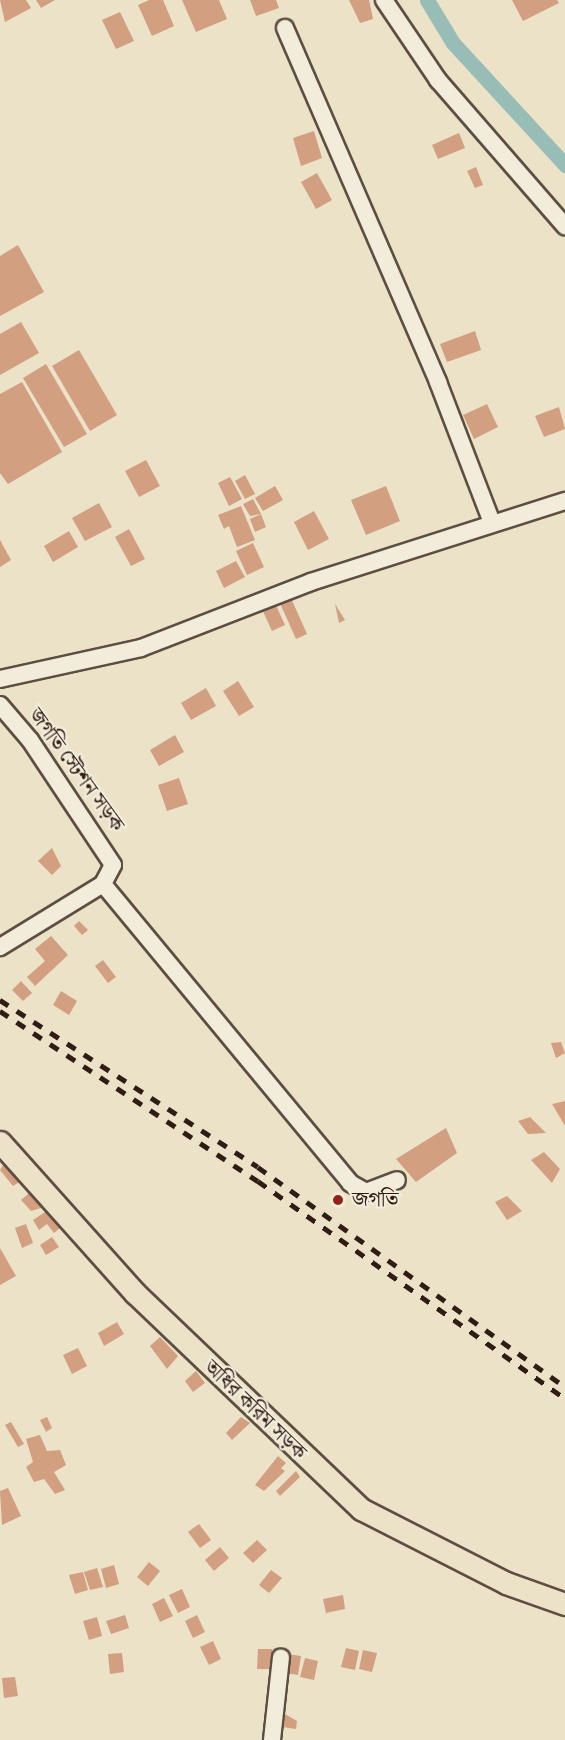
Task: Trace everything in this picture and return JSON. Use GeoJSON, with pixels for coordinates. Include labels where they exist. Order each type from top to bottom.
{"type":"FeatureCollection","features":[{"type":"Feature","properties":{"kind":"main road","name":"অধির করিম সড়ক"},"geometry":{"type":"LineString","coordinates":[[0,1142],[135,1293],[361,1509],[506,1583],[565,1604]]}},
{"type":"Feature","properties":{"kind":"street"},"geometry":{"type":"LineString","coordinates":[[384,0],[438,80],[565,226]]}},
{"type":"Feature","properties":{"kind":"street"},"geometry":{"type":"LineString","coordinates":[[285,28],[368,228],[438,382],[492,523]]}},
{"type":"Feature","properties":{"kind":"street"},"geometry":{"type":"LineString","coordinates":[[0,679],[141,648],[311,582],[565,501]]}},
{"type":"Feature","properties":{"kind":"street","name":"জগতি স্টেশন সড়ক"},"geometry":{"type":"LineString","coordinates":[[0,705],[30,740],[111,858],[111,872],[103,884]]}},
{"type":"Feature","properties":{"kind":"street"},"geometry":{"type":"LineString","coordinates":[[0,947],[103,884],[350,1183],[366,1192],[397,1180]]}},
{"type":"Feature","properties":{"kind":"street"},"geometry":{"type":"LineString","coordinates":[[272,1740],[281,1657]]}},
{"type":"Feature","properties":{"kind":"building"},"geometry":{"type":"Polygon","coordinates":[[[0,0],[26,0],[31,8],[5,22],[0,0]]]}},
{"type":"Feature","properties":{"kind":"building"},"geometry":{"type":"Polygon","coordinates":[[[36,0],[55,0],[41,8],[36,0]]]}},
{"type":"Feature","properties":{"kind":"building"},"geometry":{"type":"Polygon","coordinates":[[[149,0],[163,0],[174,26],[152,36],[138,5],[149,0]]]}},
{"type":"Feature","properties":{"kind":"building"},"geometry":{"type":"Polygon","coordinates":[[[182,0],[219,0],[227,19],[196,32],[182,0]]]}},
{"type":"Feature","properties":{"kind":"building"},"geometry":{"type":"Polygon","coordinates":[[[250,0],[276,0],[279,8],[256,16],[250,0]]]}},
{"type":"Feature","properties":{"kind":"building"},"geometry":{"type":"Polygon","coordinates":[[[349,0],[369,0],[373,19],[360,23],[349,0]]]}},
{"type":"Feature","properties":{"kind":"building"},"geometry":{"type":"Polygon","coordinates":[[[512,0],[557,0],[559,3],[523,21],[512,0]]]}},
{"type":"Feature","properties":{"kind":"building"},"geometry":{"type":"Polygon","coordinates":[[[120,12],[134,41],[116,49],[102,20],[120,12]]]}},
{"type":"Feature","properties":{"kind":"building"},"geometry":{"type":"Polygon","coordinates":[[[314,131],[322,158],[301,166],[293,138],[314,131]]]}},
{"type":"Feature","properties":{"kind":"building"},"geometry":{"type":"Polygon","coordinates":[[[459,133],[465,148],[438,159],[432,145],[459,133]]]}},
{"type":"Feature","properties":{"kind":"building"},"geometry":{"type":"Polygon","coordinates":[[[476,167],[483,185],[475,188],[467,171],[476,167]]]}},
{"type":"Feature","properties":{"kind":"building"},"geometry":{"type":"Polygon","coordinates":[[[317,173],[332,200],[316,209],[301,182],[317,173]]]}},
{"type":"Feature","properties":{"kind":"building"},"geometry":{"type":"Polygon","coordinates":[[[18,245],[44,292],[0,316],[0,256],[18,245]]]}},
{"type":"Feature","properties":{"kind":"building"},"geometry":{"type":"Polygon","coordinates":[[[21,322],[39,353],[0,375],[0,334],[21,322]]]}},
{"type":"Feature","properties":{"kind":"building"},"geometry":{"type":"Polygon","coordinates":[[[475,331],[481,350],[447,362],[440,344],[475,331]]]}},
{"type":"Feature","properties":{"kind":"building"},"geometry":{"type":"Polygon","coordinates":[[[79,350],[117,415],[90,431],[52,366],[79,350]]]}},
{"type":"Feature","properties":{"kind":"building"},"geometry":{"type":"Polygon","coordinates":[[[46,364],[87,434],[64,447],[23,378],[46,364]]]}},
{"type":"Feature","properties":{"kind":"building"},"geometry":{"type":"Polygon","coordinates":[[[22,382],[62,452],[8,484],[0,473],[0,394],[22,382]]]}},
{"type":"Feature","properties":{"kind":"building"},"geometry":{"type":"Polygon","coordinates":[[[487,404],[498,427],[474,439],[463,415],[487,404]]]}},
{"type":"Feature","properties":{"kind":"building"},"geometry":{"type":"Polygon","coordinates":[[[559,407],[565,429],[544,437],[535,416],[559,407]]]}},
{"type":"Feature","properties":{"kind":"building"},"geometry":{"type":"Polygon","coordinates":[[[146,460],[160,486],[139,497],[125,471],[146,460]]]}},
{"type":"Feature","properties":{"kind":"building"},"geometry":{"type":"Polygon","coordinates":[[[245,475],[255,494],[245,499],[235,481],[245,475]]]}},
{"type":"Feature","properties":{"kind":"building"},"geometry":{"type":"Polygon","coordinates":[[[230,477],[242,499],[229,506],[218,483],[230,477]]]}},
{"type":"Feature","properties":{"kind":"building"},"geometry":{"type":"Polygon","coordinates":[[[275,486],[283,500],[263,511],[255,498],[275,486]]]}},
{"type":"Feature","properties":{"kind":"building"},"geometry":{"type":"Polygon","coordinates":[[[386,486],[400,521],[366,535],[351,500],[386,486]]]}},
{"type":"Feature","properties":{"kind":"building"},"geometry":{"type":"Polygon","coordinates":[[[253,499],[261,514],[250,516],[243,504],[253,499]]]}},
{"type":"Feature","properties":{"kind":"building"},"geometry":{"type":"Polygon","coordinates":[[[99,503],[112,527],[85,541],[72,518],[99,503]]]}},
{"type":"Feature","properties":{"kind":"building"},"geometry":{"type":"Polygon","coordinates":[[[241,506],[255,540],[237,547],[229,526],[224,529],[218,515],[241,506]]]}},
{"type":"Feature","properties":{"kind":"building"},"geometry":{"type":"Polygon","coordinates":[[[314,511],[329,539],[308,550],[294,522],[314,511]]]}},
{"type":"Feature","properties":{"kind":"building"},"geometry":{"type":"Polygon","coordinates":[[[261,514],[266,527],[255,532],[250,519],[261,514]]]}},
{"type":"Feature","properties":{"kind":"building"},"geometry":{"type":"Polygon","coordinates":[[[129,529],[145,559],[131,566],[115,537],[129,529]]]}},
{"type":"Feature","properties":{"kind":"building"},"geometry":{"type":"Polygon","coordinates":[[[69,531],[78,547],[53,562],[44,546],[69,531]]]}},
{"type":"Feature","properties":{"kind":"building"},"geometry":{"type":"Polygon","coordinates":[[[0,540],[11,560],[0,567],[0,540]]]}},
{"type":"Feature","properties":{"kind":"building"},"geometry":{"type":"Polygon","coordinates":[[[253,543],[264,567],[247,575],[236,551],[253,543]]]}},
{"type":"Feature","properties":{"kind":"building"},"geometry":{"type":"Polygon","coordinates":[[[236,561],[245,577],[224,588],[216,571],[236,561]]]}},
{"type":"Feature","properties":{"kind":"building"},"geometry":{"type":"Polygon","coordinates":[[[290,596],[307,634],[296,639],[279,601],[290,596]]]}},
{"type":"Feature","properties":{"kind":"building"},"geometry":{"type":"Polygon","coordinates":[[[274,601],[285,625],[272,631],[261,607],[274,601]]]}},
{"type":"Feature","properties":{"kind":"building"},"geometry":{"type":"Polygon","coordinates":[[[335,604],[345,620],[339,623],[335,604]]]}},
{"type":"Feature","properties":{"kind":"building"},"geometry":{"type":"Polygon","coordinates":[[[238,681],[254,707],[239,716],[223,691],[238,681]]]}},
{"type":"Feature","properties":{"kind":"building"},"geometry":{"type":"Polygon","coordinates":[[[206,688],[216,706],[191,720],[181,703],[206,688]]]}},
{"type":"Feature","properties":{"kind":"building"},"geometry":{"type":"Polygon","coordinates":[[[175,735],[184,752],[159,766],[150,750],[175,735]]]}},
{"type":"Feature","properties":{"kind":"building"},"geometry":{"type":"Polygon","coordinates":[[[179,778],[188,804],[167,811],[158,785],[179,778]]]}},
{"type":"Feature","properties":{"kind":"building"},"geometry":{"type":"Polygon","coordinates":[[[52,848],[61,866],[52,875],[38,861],[52,848]]]}},
{"type":"Feature","properties":{"kind":"building"},"geometry":{"type":"Polygon","coordinates":[[[79,921],[88,930],[82,935],[74,926],[79,921]]]}},
{"type":"Feature","properties":{"kind":"building"},"geometry":{"type":"Polygon","coordinates":[[[51,936],[68,955],[35,986],[27,977],[45,961],[35,949],[51,936]]]}},
{"type":"Feature","properties":{"kind":"building"},"geometry":{"type":"Polygon","coordinates":[[[103,960],[116,977],[108,983],[95,966],[103,960]]]}},
{"type":"Feature","properties":{"kind":"building"},"geometry":{"type":"Polygon","coordinates":[[[21,981],[32,993],[23,1001],[12,990],[21,981]]]}},
{"type":"Feature","properties":{"kind":"building"},"geometry":{"type":"Polygon","coordinates":[[[61,991],[77,1001],[69,1015],[53,1005],[61,991]]]}},
{"type":"Feature","properties":{"kind":"building"},"geometry":{"type":"Polygon","coordinates":[[[561,1042],[565,1053],[556,1058],[551,1043],[561,1042]]]}},
{"type":"Feature","properties":{"kind":"building"},"geometry":{"type":"Polygon","coordinates":[[[565,1101],[565,1126],[552,1104],[565,1101]]]}},
{"type":"Feature","properties":{"kind":"building"},"geometry":{"type":"Polygon","coordinates":[[[530,1117],[546,1133],[528,1134],[518,1121],[530,1117]]]}},
{"type":"Feature","properties":{"kind":"building"},"geometry":{"type":"Polygon","coordinates":[[[446,1128],[457,1153],[416,1182],[396,1159],[446,1128]]]}},
{"type":"Feature","properties":{"kind":"building"},"geometry":{"type":"Polygon","coordinates":[[[544,1152],[560,1169],[552,1183],[531,1160],[544,1152]]]}},
{"type":"Feature","properties":{"kind":"building"},"geometry":{"type":"Polygon","coordinates":[[[6,1161],[21,1181],[13,1186],[0,1170],[6,1161]]]}},
{"type":"Feature","properties":{"kind":"building"},"geometry":{"type":"Polygon","coordinates":[[[35,1188],[51,1205],[31,1211],[21,1200],[35,1188]]]}},
{"type":"Feature","properties":{"kind":"building"},"geometry":{"type":"Polygon","coordinates":[[[507,1196],[522,1211],[507,1220],[495,1202],[507,1196]]]}},
{"type":"Feature","properties":{"kind":"building"},"geometry":{"type":"Polygon","coordinates":[[[48,1210],[62,1226],[54,1233],[47,1224],[39,1230],[33,1220],[48,1210]]]}},
{"type":"Feature","properties":{"kind":"building"},"geometry":{"type":"Polygon","coordinates":[[[26,1224],[33,1243],[22,1248],[15,1228],[26,1224]]]}},
{"type":"Feature","properties":{"kind":"building"},"geometry":{"type":"Polygon","coordinates":[[[52,1237],[59,1247],[46,1255],[40,1245],[52,1237]]]}},
{"type":"Feature","properties":{"kind":"building"},"geometry":{"type":"Polygon","coordinates":[[[0,1248],[16,1276],[0,1285],[0,1248]]]}},
{"type":"Feature","properties":{"kind":"building"},"geometry":{"type":"Polygon","coordinates":[[[117,1322],[124,1334],[104,1346],[98,1333],[117,1322]]]}},
{"type":"Feature","properties":{"kind":"building"},"geometry":{"type":"Polygon","coordinates":[[[160,1337],[178,1356],[167,1369],[150,1346],[160,1337]]]}},
{"type":"Feature","properties":{"kind":"building"},"geometry":{"type":"Polygon","coordinates":[[[78,1348],[87,1366],[72,1374],[63,1355],[78,1348]]]}},
{"type":"Feature","properties":{"kind":"building"},"geometry":{"type":"Polygon","coordinates":[[[196,1371],[205,1383],[193,1392],[185,1381],[196,1371]]]}},
{"type":"Feature","properties":{"kind":"building"},"geometry":{"type":"Polygon","coordinates":[[[47,1417],[52,1428],[46,1432],[40,1420],[47,1417]]]}},
{"type":"Feature","properties":{"kind":"building"},"geometry":{"type":"Polygon","coordinates":[[[241,1417],[250,1423],[232,1440],[226,1433],[241,1417]]]}},
{"type":"Feature","properties":{"kind":"building"},"geometry":{"type":"Polygon","coordinates":[[[11,1422],[24,1444],[18,1447],[5,1425],[11,1422]]]}},
{"type":"Feature","properties":{"kind":"building"},"geometry":{"type":"Polygon","coordinates":[[[40,1435],[47,1451],[60,1450],[66,1465],[54,1472],[65,1490],[55,1494],[44,1479],[34,1482],[26,1467],[33,1462],[26,1439],[40,1435]]]}},
{"type":"Feature","properties":{"kind":"building"},"geometry":{"type":"Polygon","coordinates":[[[278,1456],[286,1463],[281,1468],[285,1471],[264,1491],[255,1485],[278,1456]]]}},
{"type":"Feature","properties":{"kind":"building"},"geometry":{"type":"Polygon","coordinates":[[[296,1471],[300,1477],[280,1496],[276,1491],[296,1471]]]}},
{"type":"Feature","properties":{"kind":"building"},"geometry":{"type":"Polygon","coordinates":[[[8,1488],[21,1516],[2,1525],[0,1491],[8,1488]]]}},
{"type":"Feature","properties":{"kind":"building"},"geometry":{"type":"Polygon","coordinates":[[[199,1524],[211,1540],[200,1548],[188,1532],[199,1524]]]}},
{"type":"Feature","properties":{"kind":"building"},"geometry":{"type":"Polygon","coordinates":[[[257,1540],[267,1550],[253,1563],[243,1553],[257,1540]]]}},
{"type":"Feature","properties":{"kind":"building"},"geometry":{"type":"Polygon","coordinates":[[[220,1547],[229,1558],[214,1571],[205,1560],[220,1547]]]}},
{"type":"Feature","properties":{"kind":"building"},"geometry":{"type":"Polygon","coordinates":[[[149,1562],[160,1571],[148,1586],[137,1577],[149,1562]]]}},
{"type":"Feature","properties":{"kind":"building"},"geometry":{"type":"Polygon","coordinates":[[[114,1565],[119,1584],[106,1588],[101,1569],[114,1565]]]}},
{"type":"Feature","properties":{"kind":"building"},"geometry":{"type":"Polygon","coordinates":[[[97,1568],[103,1587],[90,1590],[84,1572],[97,1568]]]}},
{"type":"Feature","properties":{"kind":"building"},"geometry":{"type":"Polygon","coordinates":[[[271,1570],[282,1578],[269,1593],[259,1585],[271,1570]]]}},
{"type":"Feature","properties":{"kind":"building"},"geometry":{"type":"Polygon","coordinates":[[[83,1572],[88,1590],[75,1594],[69,1575],[83,1572]]]}},
{"type":"Feature","properties":{"kind":"building"},"geometry":{"type":"Polygon","coordinates":[[[182,1589],[190,1607],[178,1613],[169,1595],[182,1589]]]}},
{"type":"Feature","properties":{"kind":"building"},"geometry":{"type":"Polygon","coordinates":[[[343,1595],[345,1609],[326,1613],[323,1599],[343,1595]]]}},
{"type":"Feature","properties":{"kind":"building"},"geometry":{"type":"Polygon","coordinates":[[[164,1598],[173,1616],[160,1622],[152,1604],[164,1598]]]}},
{"type":"Feature","properties":{"kind":"building"},"geometry":{"type":"Polygon","coordinates":[[[125,1615],[129,1628],[111,1634],[106,1621],[125,1615]]]}},
{"type":"Feature","properties":{"kind":"building"},"geometry":{"type":"Polygon","coordinates":[[[197,1615],[205,1632],[193,1638],[185,1621],[197,1615]]]}},
{"type":"Feature","properties":{"kind":"building"},"geometry":{"type":"Polygon","coordinates":[[[97,1617],[102,1636],[89,1640],[83,1621],[97,1617]]]}},
{"type":"Feature","properties":{"kind":"building"},"geometry":{"type":"Polygon","coordinates":[[[213,1641],[221,1659],[209,1665],[200,1647],[213,1641]]]}},
{"type":"Feature","properties":{"kind":"building"},"geometry":{"type":"Polygon","coordinates":[[[346,1648],[359,1651],[355,1670],[341,1667],[346,1648]]]}},
{"type":"Feature","properties":{"kind":"building"},"geometry":{"type":"Polygon","coordinates":[[[258,1649],[272,1649],[271,1669],[257,1669],[258,1649]]]}},
{"type":"Feature","properties":{"kind":"building"},"geometry":{"type":"Polygon","coordinates":[[[363,1650],[377,1653],[372,1672],[359,1669],[363,1650]]]}},
{"type":"Feature","properties":{"kind":"building"},"geometry":{"type":"Polygon","coordinates":[[[122,1653],[124,1672],[110,1674],[108,1654],[122,1653]]]}},
{"type":"Feature","properties":{"kind":"building"},"geometry":{"type":"Polygon","coordinates":[[[287,1654],[301,1656],[298,1675],[284,1673],[287,1654]]]}},
{"type":"Feature","properties":{"kind":"building"},"geometry":{"type":"Polygon","coordinates":[[[305,1658],[318,1661],[314,1680],[300,1677],[305,1658]]]}},
{"type":"Feature","properties":{"kind":"building"},"geometry":{"type":"Polygon","coordinates":[[[15,1677],[18,1696],[4,1698],[2,1678],[15,1677]]]}},
{"type":"Feature","properties":{"kind":"building"},"geometry":{"type":"Polygon","coordinates":[[[285,1714],[297,1721],[296,1729],[283,1727],[285,1714]]]}},
{"type":"Feature","properties":{"kind":"waterway"},"geometry":{"type":"LineString","coordinates":[[427,0],[453,43],[565,165]]}},
{"type":"Feature","properties":{"kind":"railway"},"geometry":{"type":"LineString","coordinates":[[0,1000],[258,1167],[565,1387]]}},
{"type":"Feature","properties":{"kind":"railway"},"geometry":{"type":"LineString","coordinates":[[0,1011],[258,1181],[565,1398]]}},
{"type":"Feature","properties":{"kind":"place","name":"জগতি"},"geometry":{"type":"Point","coordinates":[338,1200]}}]}
